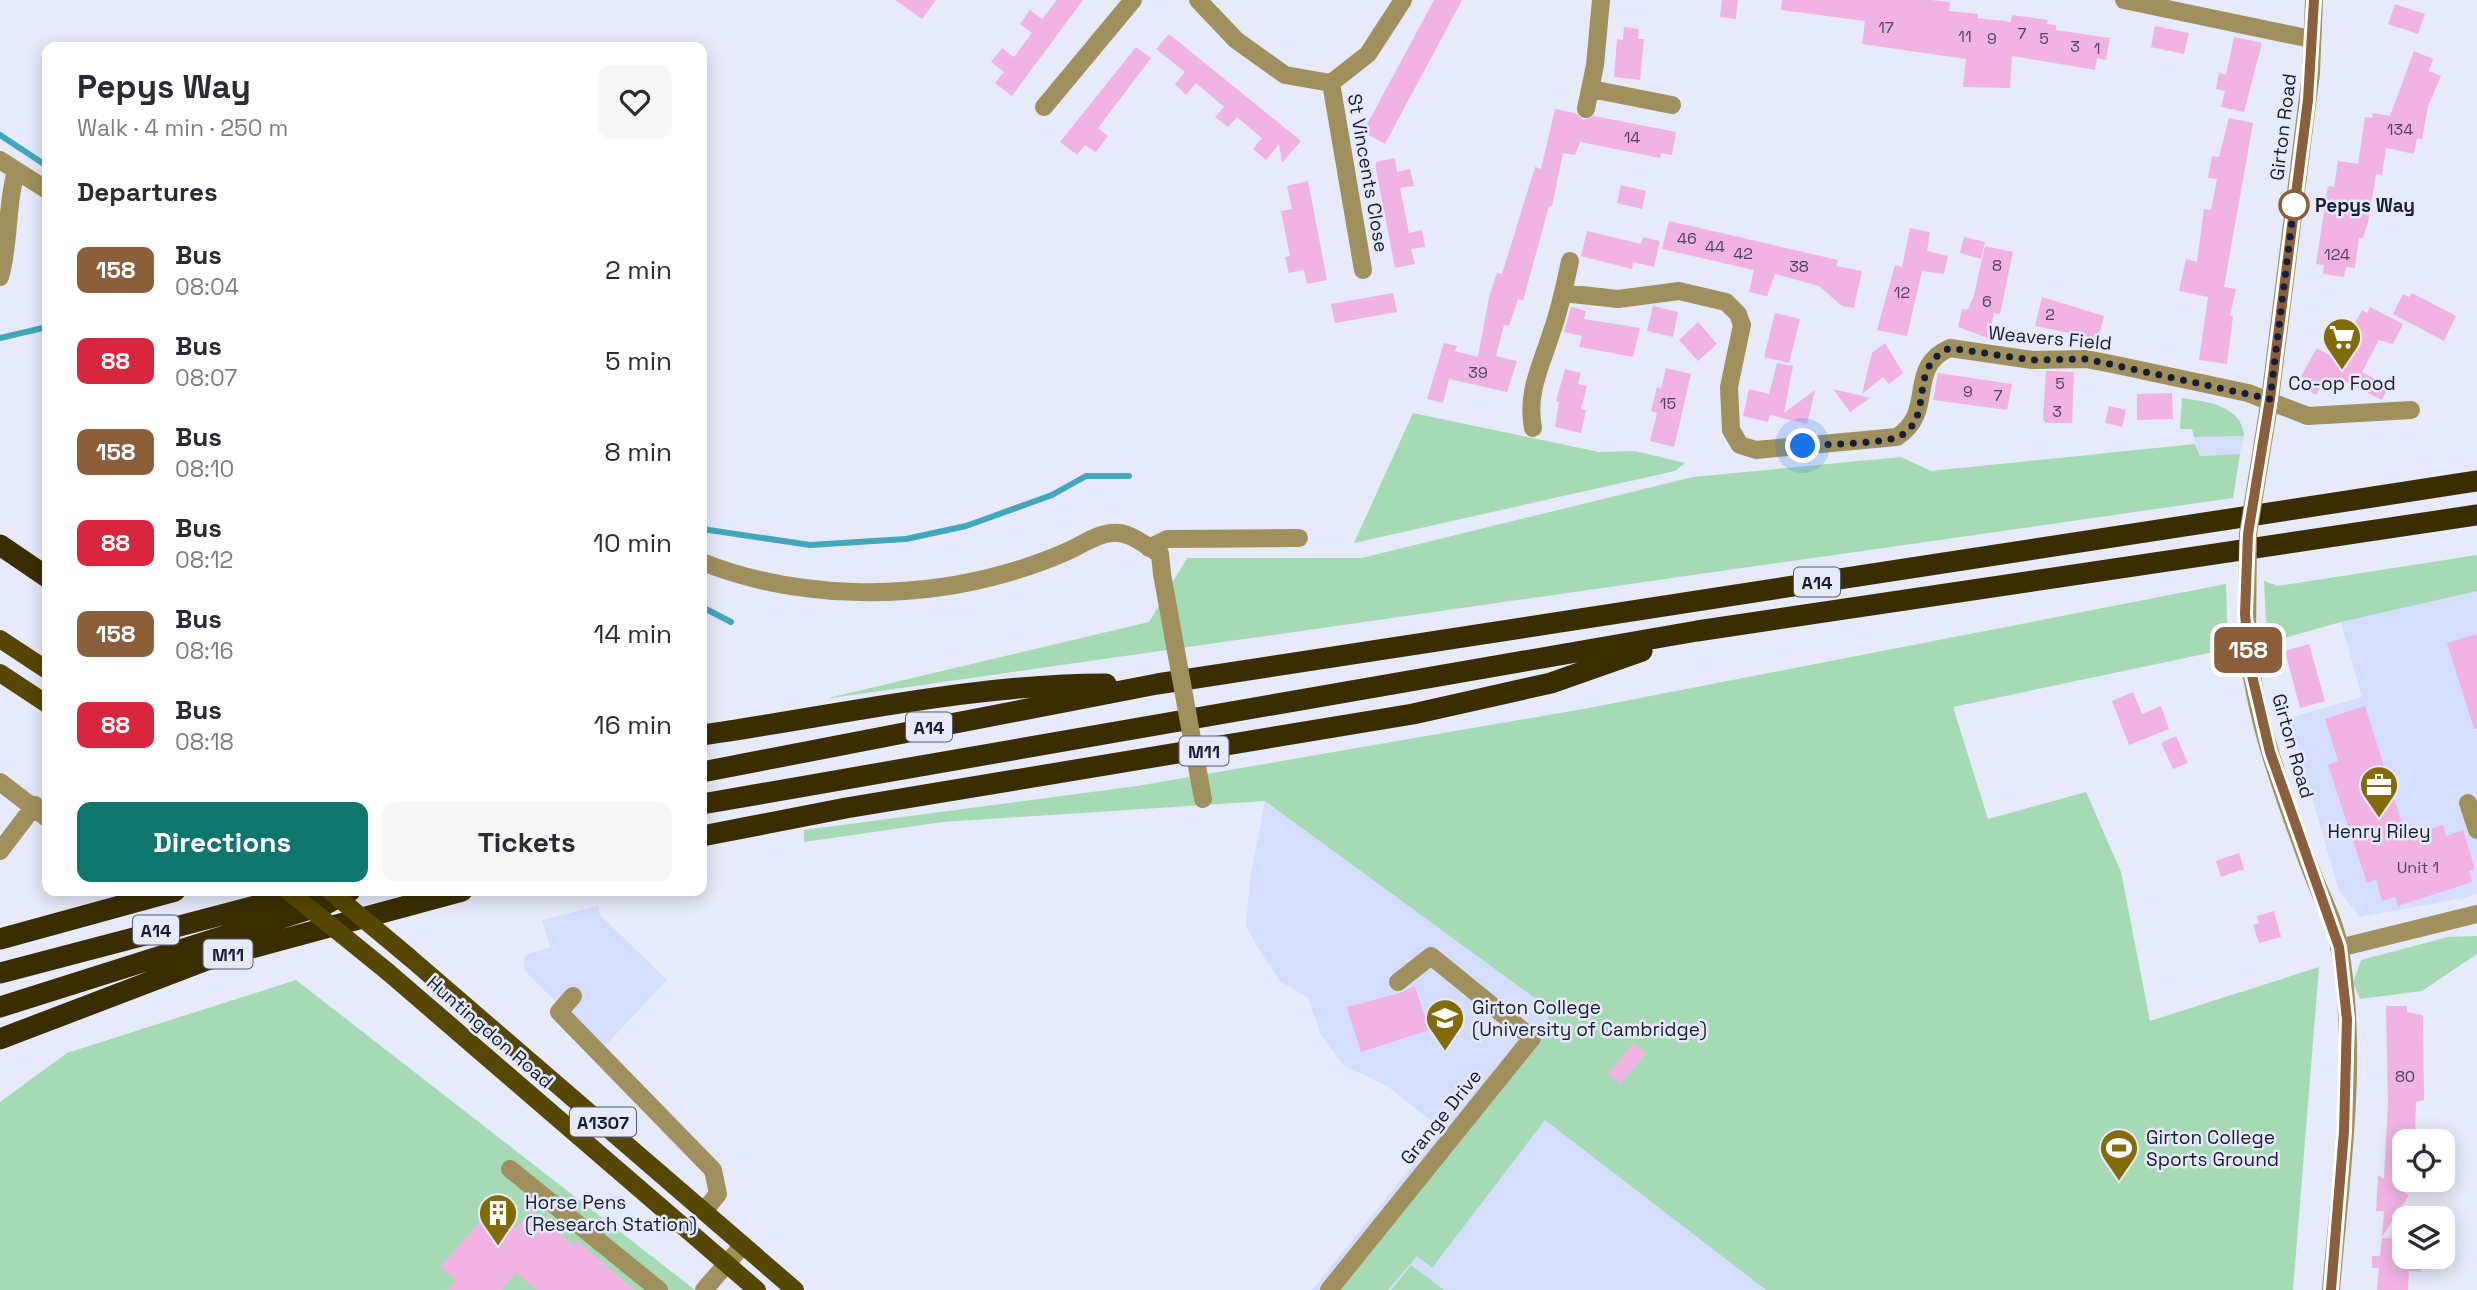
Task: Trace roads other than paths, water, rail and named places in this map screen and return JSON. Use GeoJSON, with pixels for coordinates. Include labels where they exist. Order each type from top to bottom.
{"type":"FeatureCollection","features":[{"type":"Feature","properties":{"kind":"highway","name":"A14"},"geometry":{"type":"LineString","coordinates":[[707,771],[1157,684],[2477,481]]}},
{"type":"Feature","properties":{"kind":"highway","name":"A14"},"geometry":{"type":"LineString","coordinates":[[707,803],[1697,631],[2477,515]]}},
{"type":"Feature","properties":{"kind":"highway"},"geometry":{"type":"LineString","coordinates":[[0,545],[42,574]]}},
{"type":"Feature","properties":{"kind":"highway","name":"M11"},"geometry":{"type":"LineString","coordinates":[[707,835],[846,808],[1413,714],[1551,683],[1697,631]]}},
{"type":"Feature","properties":{"kind":"highway","name":"A14"},"geometry":{"type":"LineString","coordinates":[[707,734],[962,695],[1061,684],[1157,684]]}},
{"type":"Feature","properties":{"kind":"highway","name":"A14"},"geometry":{"type":"LineString","coordinates":[[0,939],[157,896]]}},
{"type":"Feature","properties":{"kind":"highway","name":"A14"},"geometry":{"type":"LineString","coordinates":[[0,973],[294,896]]}},
{"type":"Feature","properties":{"kind":"highway"},"geometry":{"type":"LineString","coordinates":[[0,1007],[326,904],[340,896]]}},
{"type":"Feature","properties":{"kind":"highway","name":"M11"},"geometry":{"type":"LineString","coordinates":[[0,1038],[207,960],[444,896]]}},
{"type":"Feature","properties":{"kind":"main road"},"geometry":{"type":"LineString","coordinates":[[0,639],[42,667]]}},
{"type":"Feature","properties":{"kind":"main road"},"geometry":{"type":"LineString","coordinates":[[0,673],[42,701]]}},
{"type":"Feature","properties":{"kind":"main road","name":"Huntingdon Road"},"geometry":{"type":"LineString","coordinates":[[294,896],[388,972],[757,1290]]}},
{"type":"Feature","properties":{"kind":"main road","name":"Huntingdon Road"},"geometry":{"type":"LineString","coordinates":[[336,896],[795,1290]]}},
{"type":"Feature","properties":{"kind":"street"},"geometry":{"type":"LineString","coordinates":[[1044,107],[1133,0]]}},
{"type":"Feature","properties":{"kind":"street","name":"St Vincents Close"},"geometry":{"type":"LineString","coordinates":[[1198,0],[1237,40],[1285,75],[1331,83],[1368,54],[1403,0]]}},
{"type":"Feature","properties":{"kind":"street"},"geometry":{"type":"LineString","coordinates":[[1586,109],[1591,89],[1601,0]]}},
{"type":"Feature","properties":{"kind":"street"},"geometry":{"type":"LineString","coordinates":[[2124,0],[2311,39]]}},
{"type":"Feature","properties":{"kind":"street","name":"Girton Road"},"geometry":{"type":"LineString","coordinates":[[2314,0],[2311,73],[2270,399],[2248,534],[2247,639],[2259,715],[2275,771],[2339,947],[2347,1031],[2344,1131],[2331,1290]]}},
{"type":"Feature","properties":{"kind":"street","name":"St Vincents Close"},"geometry":{"type":"LineString","coordinates":[[1331,83],[1363,270]]}},
{"type":"Feature","properties":{"kind":"street"},"geometry":{"type":"LineString","coordinates":[[1591,89],[1672,105]]}},
{"type":"Feature","properties":{"kind":"street"},"geometry":{"type":"LineString","coordinates":[[0,160],[42,187]]}},
{"type":"Feature","properties":{"kind":"street"},"geometry":{"type":"LineString","coordinates":[[0,277],[4,263],[8,200],[16,171]]}},
{"type":"Feature","properties":{"kind":"street"},"geometry":{"type":"LineString","coordinates":[[1532,428],[1530,410],[1535,376],[1552,331],[1570,261]]}},
{"type":"Feature","properties":{"kind":"street","name":"Weavers Field"},"geometry":{"type":"LineString","coordinates":[[1563,293],[1618,299],[1679,291],[1726,302],[1738,314],[1742,326],[1729,387],[1731,430],[1740,445],[1756,450],[1897,437],[1911,429],[1918,416],[1928,363],[1937,353],[1950,348],[2032,360],[2086,359],[2270,399],[2308,416],[2411,410]]}},
{"type":"Feature","properties":{"kind":"street"},"geometry":{"type":"LineString","coordinates":[[707,563],[780,585],[824,590],[874,591],[926,587],[1006,573],[1049,559],[1109,533],[1125,533],[1160,554],[1203,799]]}},
{"type":"Feature","properties":{"kind":"street"},"geometry":{"type":"LineString","coordinates":[[1149,548],[1167,538],[1299,538]]}},
{"type":"Feature","properties":{"kind":"street"},"geometry":{"type":"LineString","coordinates":[[0,782],[41,811],[0,851]]}},
{"type":"Feature","properties":{"kind":"street"},"geometry":{"type":"LineString","coordinates":[[2469,803],[2477,830]]}},
{"type":"Feature","properties":{"kind":"street"},"geometry":{"type":"LineString","coordinates":[[2339,947],[2477,914]]}},
{"type":"Feature","properties":{"kind":"street","name":"Grange Drive"},"geometry":{"type":"LineString","coordinates":[[1329,1290],[1532,1038],[1431,956],[1398,982]]}},
{"type":"Feature","properties":{"kind":"street"},"geometry":{"type":"LineString","coordinates":[[573,996],[559,1012],[713,1170],[718,1194],[704,1211]]}},
{"type":"Feature","properties":{"kind":"street"},"geometry":{"type":"LineString","coordinates":[[510,1169],[659,1290]]}},
{"type":"Feature","properties":{"kind":"street"},"geometry":{"type":"LineString","coordinates":[[704,1290],[743,1245]]}},
{"type":"Feature","properties":{"kind":"waterway"},"geometry":{"type":"LineString","coordinates":[[0,135],[42,163]]}},
{"type":"Feature","properties":{"kind":"waterway"},"geometry":{"type":"LineString","coordinates":[[0,338],[42,328]]}},
{"type":"Feature","properties":{"kind":"waterway"},"geometry":{"type":"LineString","coordinates":[[707,530],[810,545],[906,539],[966,526],[1052,495],[1086,476],[1129,476]]}},
{"type":"Feature","properties":{"kind":"waterway"},"geometry":{"type":"LineString","coordinates":[[707,610],[731,622]]}},
{"type":"Feature","properties":{"kind":"place","name":"Pepys Way"},"geometry":{"type":"Point","coordinates":[2294,205]}},
{"type":"Feature","properties":{"kind":"place","name":"Co-op Food"},"geometry":{"type":"Point","coordinates":[2342,371]}},
{"type":"Feature","properties":{"kind":"place","name":"Henry Riley"},"geometry":{"type":"Point","coordinates":[2379,819]}},
{"type":"Feature","properties":{"kind":"place","name":"Girton College (University of Cambridge)"},"geometry":{"type":"Point","coordinates":[1445,1052]}},
{"type":"Feature","properties":{"kind":"place","name":"Girton College Sports Ground"},"geometry":{"type":"Point","coordinates":[2119,1182]}},
{"type":"Feature","properties":{"kind":"place","name":"Horse Pens (Research Station)"},"geometry":{"type":"Point","coordinates":[498,1247]}}]}
